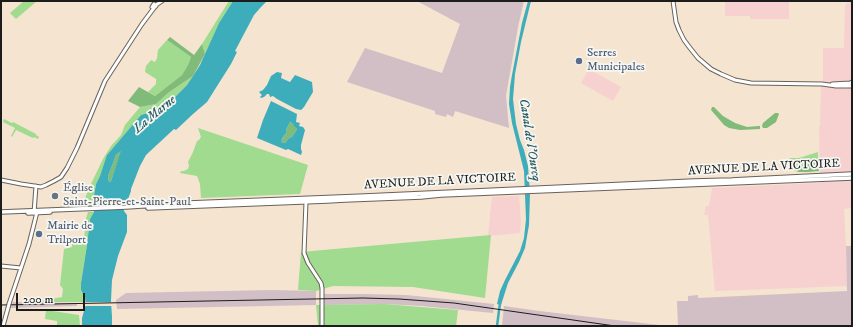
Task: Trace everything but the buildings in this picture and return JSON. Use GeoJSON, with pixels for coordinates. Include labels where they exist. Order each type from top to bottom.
{"type":"FeatureCollection","features":[{"type":"Feature","properties":{"kind":"main road","name":"AVENUE DE LA VICTOIRE"},"geometry":{"type":"LineString","coordinates":[[126,208],[425,197],[530,190],[852,174]]}},
{"type":"Feature","properties":{"kind":"main road","name":"AVENUE DE LA VICTOIRE"},"geometry":{"type":"LineString","coordinates":[[530,190],[852,178]]}},
{"type":"Feature","properties":{"kind":"main road","name":"AVENUE DE LA VICTOIRE"},"geometry":{"type":"LineString","coordinates":[[126,208],[189,203],[301,198],[523,191]]}},
{"type":"Feature","properties":{"kind":"main road"},"geometry":{"type":"LineString","coordinates":[[1,213],[126,208]]}},
{"type":"Feature","properties":{"kind":"street"},"geometry":{"type":"LineString","coordinates":[[1,180],[41,187],[57,180],[64,173],[77,148],[105,81],[154,5],[162,1]]}},
{"type":"Feature","properties":{"kind":"street"},"geometry":{"type":"LineString","coordinates":[[673,1],[674,13],[679,30],[684,40],[703,62],[727,77],[743,82],[760,83],[851,84]]}},
{"type":"Feature","properties":{"kind":"street"},"geometry":{"type":"LineString","coordinates":[[3,326],[32,233],[35,212],[36,186]]}},
{"type":"Feature","properties":{"kind":"street"},"geometry":{"type":"LineString","coordinates":[[306,202],[309,199],[323,199],[327,197]]}},
{"type":"Feature","properties":{"kind":"street"},"geometry":{"type":"LineString","coordinates":[[301,198],[306,202]]}},
{"type":"Feature","properties":{"kind":"street"},"geometry":{"type":"LineString","coordinates":[[306,202],[304,250],[308,263],[321,283],[322,326]]}},
{"type":"Feature","properties":{"kind":"street"},"geometry":{"type":"LineString","coordinates":[[1,266],[20,270]]}},
{"type":"Feature","properties":{"kind":"shaded area"},"geometry":{"type":"Polygon","coordinates":[[[417,1],[524,1],[506,96],[509,128],[455,111],[453,117],[447,114],[446,117],[435,114],[435,111],[347,82],[365,48],[442,73],[460,24],[417,1]]]}},
{"type":"Feature","properties":{"kind":"shaded area"},"geometry":{"type":"Polygon","coordinates":[[[725,1],[789,1],[789,19],[750,19],[750,16],[725,16],[725,1]]]}},
{"type":"Feature","properties":{"kind":"shaded area"},"geometry":{"type":"Polygon","coordinates":[[[852,2],[852,208],[844,209],[847,286],[715,291],[708,215],[704,215],[706,206],[709,206],[712,188],[820,183],[819,126],[821,86],[823,86],[823,48],[844,48],[845,6],[847,3],[852,2]]]}},
{"type":"Feature","properties":{"kind":"shaded area"},"geometry":{"type":"Polygon","coordinates":[[[589,69],[621,87],[613,101],[581,83],[589,69]]]}},
{"type":"Feature","properties":{"kind":"shaded area"},"geometry":{"type":"Polygon","coordinates":[[[519,196],[521,220],[520,233],[488,236],[492,197],[519,196]]]}},
{"type":"Feature","properties":{"kind":"shaded area"},"geometry":{"type":"Polygon","coordinates":[[[846,246],[852,246],[852,326],[678,326],[677,301],[688,301],[688,296],[698,295],[698,298],[847,291],[846,246]]]}},
{"type":"Feature","properties":{"kind":"shaded area"},"geometry":{"type":"Polygon","coordinates":[[[272,290],[316,291],[316,305],[117,309],[116,300],[126,293],[272,290]]]}},
{"type":"Feature","properties":{"kind":"shaded area"},"geometry":{"type":"Polygon","coordinates":[[[323,294],[406,295],[494,304],[493,313],[384,304],[324,305],[323,294]]]}},
{"type":"Feature","properties":{"kind":"shaded area"},"geometry":{"type":"Polygon","coordinates":[[[13,302],[77,303],[77,306],[10,308],[13,302]]]}},
{"type":"Feature","properties":{"kind":"shaded area"},"geometry":{"type":"Polygon","coordinates":[[[504,306],[539,311],[668,326],[502,326],[504,306]]]}},
{"type":"Feature","properties":{"kind":"green space"},"geometry":{"type":"Polygon","coordinates":[[[24,1],[37,1],[16,19],[10,13],[24,1]]]}},
{"type":"Feature","properties":{"kind":"green space"},"geometry":{"type":"Polygon","coordinates":[[[229,1],[233,1],[219,23],[205,54],[202,44],[229,1]]]}},
{"type":"Feature","properties":{"kind":"green space"},"geometry":{"type":"Polygon","coordinates":[[[170,37],[194,55],[202,44],[205,54],[193,76],[168,93],[156,104],[140,107],[128,101],[139,87],[155,96],[182,75],[191,57],[167,40],[170,37]]]}},
{"type":"Feature","properties":{"kind":"green space"},"geometry":{"type":"Polygon","coordinates":[[[167,40],[191,57],[182,75],[155,96],[148,92],[156,84],[156,79],[145,72],[146,66],[151,60],[155,62],[158,50],[167,40]]]}},
{"type":"Feature","properties":{"kind":"green space"},"geometry":{"type":"Polygon","coordinates":[[[193,76],[187,85],[167,105],[161,109],[141,115],[108,154],[96,184],[93,201],[94,207],[72,208],[83,204],[103,159],[111,146],[121,135],[125,125],[140,107],[156,104],[168,93],[193,76]]]}},
{"type":"Feature","properties":{"kind":"green space"},"geometry":{"type":"Polygon","coordinates":[[[712,107],[735,123],[747,127],[760,126],[760,129],[740,130],[729,128],[724,125],[711,110],[712,107]]]}},
{"type":"Feature","properties":{"kind":"green space"},"geometry":{"type":"Polygon","coordinates":[[[775,113],[779,114],[776,122],[767,128],[763,128],[763,123],[775,113]]]}},
{"type":"Feature","properties":{"kind":"green space"},"geometry":{"type":"Polygon","coordinates":[[[4,119],[36,134],[39,137],[38,139],[16,130],[12,137],[11,136],[15,128],[3,122],[4,119]]]}},
{"type":"Feature","properties":{"kind":"green space"},"geometry":{"type":"Polygon","coordinates":[[[290,122],[297,129],[292,137],[285,143],[281,142],[287,132],[286,130],[290,122]]]}},
{"type":"Feature","properties":{"kind":"green space"},"geometry":{"type":"Polygon","coordinates":[[[198,128],[308,165],[300,194],[201,198],[200,184],[197,176],[180,173],[181,171],[188,169],[188,162],[197,141],[201,137],[198,128]]]}},
{"type":"Feature","properties":{"kind":"green space"},"geometry":{"type":"Polygon","coordinates":[[[122,150],[111,181],[109,182],[108,176],[116,155],[122,150]]]}},
{"type":"Feature","properties":{"kind":"green space"},"geometry":{"type":"Polygon","coordinates":[[[818,152],[818,158],[796,170],[798,172],[795,171],[789,164],[790,158],[799,158],[818,152]]]}},
{"type":"Feature","properties":{"kind":"green space"},"geometry":{"type":"Polygon","coordinates":[[[817,158],[819,160],[819,171],[798,172],[796,169],[801,166],[804,167],[805,164],[817,158]]]}},
{"type":"Feature","properties":{"kind":"green space"},"geometry":{"type":"Polygon","coordinates":[[[88,212],[94,212],[90,219],[81,283],[81,290],[86,302],[37,302],[62,297],[63,289],[60,285],[64,249],[72,247],[72,241],[84,242],[85,229],[87,225],[85,222],[88,212]]]}},
{"type":"Feature","properties":{"kind":"green space"},"geometry":{"type":"Polygon","coordinates":[[[491,235],[485,298],[413,287],[333,286],[316,291],[298,290],[301,252],[491,235]]]}},
{"type":"Feature","properties":{"kind":"green space"},"geometry":{"type":"Polygon","coordinates":[[[384,304],[458,310],[456,326],[318,326],[316,305],[384,304]]]}},
{"type":"Feature","properties":{"kind":"green space"},"geometry":{"type":"Polygon","coordinates":[[[46,310],[79,315],[80,326],[57,326],[57,321],[45,319],[46,310]]]}},
{"type":"Feature","properties":{"kind":"water","name":"La Marne"},"geometry":{"type":"Polygon","coordinates":[[[233,1],[267,1],[254,15],[235,51],[237,52],[231,64],[207,102],[176,130],[174,129],[146,155],[140,166],[128,199],[123,206],[127,215],[127,232],[118,256],[112,280],[112,326],[82,326],[82,318],[86,304],[81,290],[81,283],[90,219],[94,212],[93,201],[96,184],[107,155],[141,115],[161,109],[187,85],[200,65],[219,23],[233,1]],[[121,151],[116,155],[108,176],[109,182],[111,181],[121,151]]]}},
{"type":"Feature","properties":{"kind":"water"},"geometry":{"type":"Polygon","coordinates":[[[528,1],[531,1],[515,74],[513,99],[516,124],[528,166],[530,194],[529,225],[525,248],[508,283],[501,305],[497,304],[500,291],[520,251],[524,238],[526,219],[524,171],[512,123],[509,104],[512,75],[522,23],[528,1]]]}},
{"type":"Feature","properties":{"kind":"water"},"geometry":{"type":"Polygon","coordinates":[[[277,72],[282,73],[281,78],[290,82],[295,75],[312,82],[313,92],[301,110],[296,109],[273,96],[270,97],[269,94],[261,98],[260,97],[262,95],[259,92],[267,85],[271,76],[277,72]]]}},
{"type":"Feature","properties":{"kind":"water"},"geometry":{"type":"Polygon","coordinates":[[[271,101],[297,114],[296,122],[300,123],[299,126],[303,127],[305,130],[301,145],[301,155],[257,138],[271,101]],[[290,122],[286,130],[287,132],[281,142],[285,143],[292,137],[297,129],[290,122]]]}},
{"type":"Feature","properties":{"kind":"pier"},"geometry":{"type":"Polygon","coordinates":[[[84,302],[113,302],[113,306],[84,306],[84,302]]]}},
{"type":"Feature","properties":{"kind":"waterway","name":"Canal de l'Ourcq"},"geometry":{"type":"LineString","coordinates":[[497,326],[500,303]]}},
{"type":"Feature","properties":{"kind":"railway"},"geometry":{"type":"LineString","coordinates":[[1,305],[363,298],[399,299],[454,303],[615,326]]}},
{"type":"Feature","properties":{"kind":"place","name":"Serres Municipales"},"geometry":{"type":"Point","coordinates":[579,61]}},
{"type":"Feature","properties":{"kind":"place","name":"Église Saint-Pierre-et-Saint-Paul"},"geometry":{"type":"Point","coordinates":[55,196]}},
{"type":"Feature","properties":{"kind":"place","name":"Mairie de Trilport"},"geometry":{"type":"Point","coordinates":[39,234]}}]}
